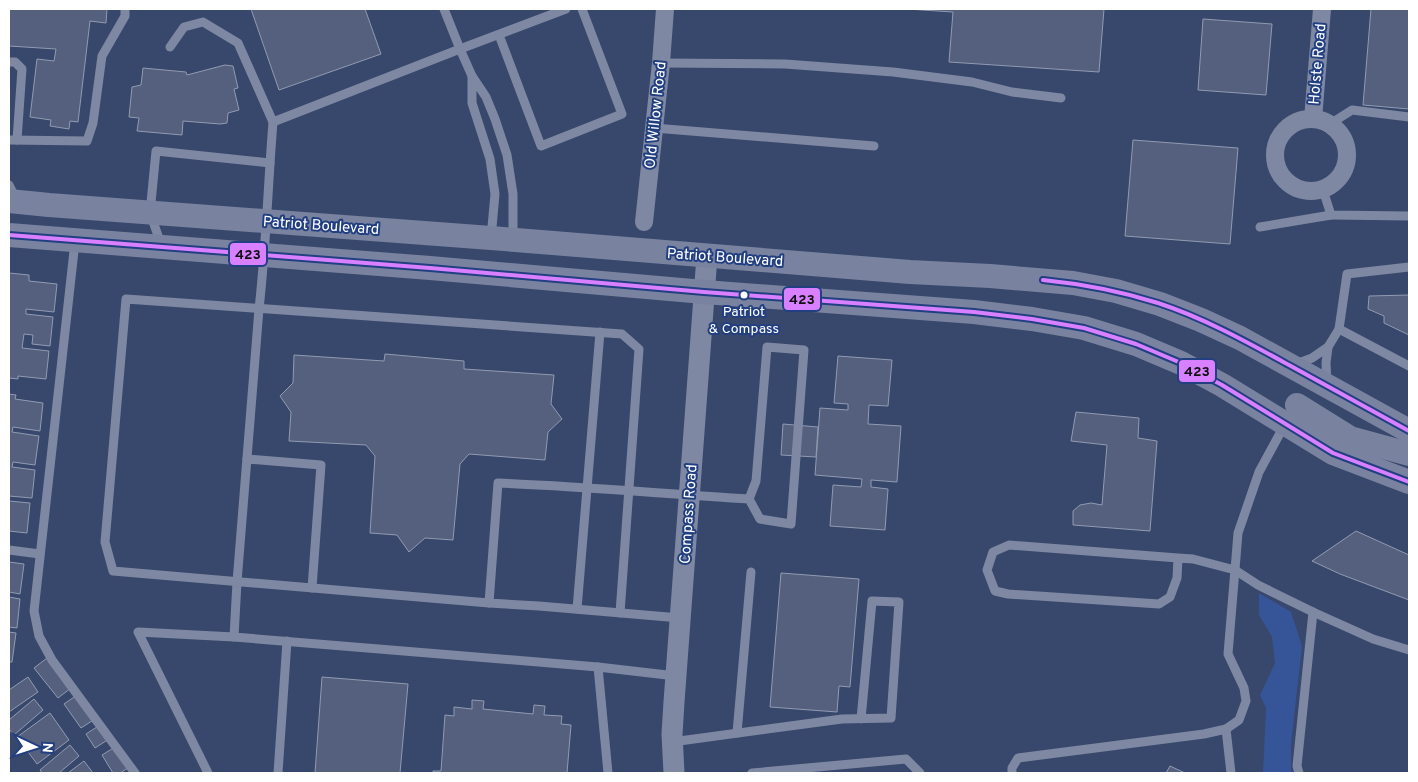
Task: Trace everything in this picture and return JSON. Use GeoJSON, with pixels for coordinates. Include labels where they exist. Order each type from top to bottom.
{"type":"FeatureCollection","features":[{"type":"Feature","properties":{"kind":"main road","name":"Patriot Boulevard"},"geometry":{"type":"LineString","coordinates":[[12,196],[49,205],[1073,283],[1160,304],[1201,320],[1240,338],[1409,431]]}},
{"type":"Feature","properties":{"kind":"main road"},"geometry":{"type":"LineString","coordinates":[[9,235],[430,268],[704,292],[974,312],[1032,319],[1084,328],[1136,344],[1181,363],[1222,385],[1350,438],[1409,454]]}},
{"type":"Feature","properties":{"kind":"main road"},"geometry":{"type":"LineString","coordinates":[[1290,366],[1296,384],[1291,414]]}},
{"type":"Feature","properties":{"kind":"main road"},"geometry":{"type":"LineString","coordinates":[[1291,414],[1333,453],[1409,482]]}},
{"type":"Feature","properties":{"kind":"street","name":"Old Willow Road"},"geometry":{"type":"LineString","coordinates":[[644,222],[665,9]]}},
{"type":"Feature","properties":{"kind":"street","name":"Holste Road"},"geometry":{"type":"LineString","coordinates":[[1313,119],[1322,9]]}},
{"type":"Feature","properties":{"kind":"street","name":"Holste Road"},"geometry":{"type":"LineString","coordinates":[[1301,120],[1322,120],[1330,124],[1339,132],[1347,153],[1346,165],[1341,176],[1333,184],[1322,190],[1311,192],[1300,190],[1282,176],[1276,166],[1275,154],[1277,143],[1282,133],[1291,125],[1301,120]]}},
{"type":"Feature","properties":{"kind":"street","name":"Compass Road"},"geometry":{"type":"LineString","coordinates":[[674,773],[672,742],[676,676],[707,256]]}},
{"type":"Feature","properties":{"kind":"lane"},"geometry":{"type":"LineString","coordinates":[[9,62],[15,62],[22,69],[13,140],[87,141],[93,123],[102,56],[125,16],[125,9]]}},
{"type":"Feature","properties":{"kind":"lane"},"geometry":{"type":"LineString","coordinates":[[444,9],[472,76],[486,97],[507,155],[513,194],[502,239]]}},
{"type":"Feature","properties":{"kind":"lane"},"geometry":{"type":"LineString","coordinates":[[274,122],[566,9]]}},
{"type":"Feature","properties":{"kind":"lane"},"geometry":{"type":"LineString","coordinates":[[499,34],[541,146],[622,114],[582,9]]}},
{"type":"Feature","properties":{"kind":"lane"},"geometry":{"type":"LineString","coordinates":[[170,47],[184,27],[203,22],[238,43],[274,122],[234,637]]}},
{"type":"Feature","properties":{"kind":"lane"},"geometry":{"type":"LineString","coordinates":[[661,63],[785,64],[893,72],[972,82],[1012,92],[1061,98]]}},
{"type":"Feature","properties":{"kind":"lane"},"geometry":{"type":"LineString","coordinates":[[472,76],[472,103],[490,159],[502,239]]}},
{"type":"Feature","properties":{"kind":"lane"},"geometry":{"type":"LineString","coordinates":[[1330,124],[1352,110],[1409,117]]}},
{"type":"Feature","properties":{"kind":"lane"},"geometry":{"type":"LineString","coordinates":[[654,128],[874,146]]}},
{"type":"Feature","properties":{"kind":"lane"},"geometry":{"type":"LineString","coordinates":[[162,247],[150,213],[156,151],[270,163]]}},
{"type":"Feature","properties":{"kind":"lane"},"geometry":{"type":"LineString","coordinates":[[1322,190],[1331,215]]}},
{"type":"Feature","properties":{"kind":"lane"},"geometry":{"type":"LineString","coordinates":[[1260,227],[1331,215],[1409,216]]}},
{"type":"Feature","properties":{"kind":"lane"},"geometry":{"type":"LineString","coordinates":[[75,241],[34,612],[39,636],[52,660],[135,773]]}},
{"type":"Feature","properties":{"kind":"lane"},"geometry":{"type":"LineString","coordinates":[[1290,366],[1312,358],[1328,347],[1339,329],[1347,274],[1409,267]]}},
{"type":"Feature","properties":{"kind":"lane"},"geometry":{"type":"LineString","coordinates":[[620,613],[639,349],[622,334],[126,299],[105,542],[113,571],[680,618]]}},
{"type":"Feature","properties":{"kind":"lane"},"geometry":{"type":"LineString","coordinates":[[1339,329],[1409,366]]}},
{"type":"Feature","properties":{"kind":"lane"},"geometry":{"type":"LineString","coordinates":[[577,609],[600,332]]}},
{"type":"Feature","properties":{"kind":"lane"},"geometry":{"type":"LineString","coordinates":[[766,347],[804,350],[791,524],[760,519],[749,499],[756,481],[766,347]]}},
{"type":"Feature","properties":{"kind":"lane"},"geometry":{"type":"LineString","coordinates":[[1327,386],[1326,363],[1328,347]]}},
{"type":"Feature","properties":{"kind":"lane"},"geometry":{"type":"LineString","coordinates":[[1012,773],[1012,768],[1018,758],[1204,734],[1226,729],[1239,720],[1246,701],[1244,688],[1228,654],[1238,532],[1259,472],[1291,414]]}},
{"type":"Feature","properties":{"kind":"lane"},"geometry":{"type":"LineString","coordinates":[[247,459],[321,465],[312,588]]}},
{"type":"Feature","properties":{"kind":"lane"},"geometry":{"type":"LineString","coordinates":[[489,603],[498,483],[749,499]]}},
{"type":"Feature","properties":{"kind":"lane"},"geometry":{"type":"LineString","coordinates":[[1178,558],[1177,578],[1170,597],[1159,604],[1008,594],[995,591],[987,570],[994,552],[1009,545],[1178,558],[1192,560],[1234,570],[1258,585],[1313,612],[1374,638],[1409,650]]}},
{"type":"Feature","properties":{"kind":"lane"},"geometry":{"type":"LineString","coordinates":[[9,550],[40,554]]}},
{"type":"Feature","properties":{"kind":"lane"},"geometry":{"type":"LineString","coordinates":[[736,733],[751,572]]}},
{"type":"Feature","properties":{"kind":"lane"},"geometry":{"type":"LineString","coordinates":[[672,742],[842,719],[861,719],[891,718],[899,602],[872,601],[861,719]]}},
{"type":"Feature","properties":{"kind":"lane"},"geometry":{"type":"LineString","coordinates":[[1299,773],[1297,766],[1313,612]]}},
{"type":"Feature","properties":{"kind":"lane"},"geometry":{"type":"LineString","coordinates":[[208,773],[138,632],[287,641],[676,676]]}},
{"type":"Feature","properties":{"kind":"lane"},"geometry":{"type":"LineString","coordinates":[[278,773],[287,641]]}},
{"type":"Feature","properties":{"kind":"lane"},"geometry":{"type":"LineString","coordinates":[[598,668],[608,773]]}},
{"type":"Feature","properties":{"kind":"lane"},"geometry":{"type":"LineString","coordinates":[[1226,729],[1231,773]]}},
{"type":"Feature","properties":{"kind":"lane"},"geometry":{"type":"LineString","coordinates":[[752,773],[906,759],[920,773]]}},
{"type":"Feature","properties":{"kind":"shaded area"},"geometry":{"type":"Polygon","coordinates":[[[1259,593],[1291,612],[1302,646],[1291,744],[1291,773],[1263,773],[1266,708],[1260,695],[1275,663],[1272,637],[1259,615],[1259,593]]]}},
{"type":"Feature","properties":{"kind":"building"},"geometry":{"type":"Polygon","coordinates":[[[9,9],[107,9],[106,23],[90,21],[78,122],[70,121],[69,129],[50,126],[51,120],[30,117],[37,59],[54,61],[56,49],[9,46],[9,9]]]}},
{"type":"Feature","properties":{"kind":"building"},"geometry":{"type":"Polygon","coordinates":[[[251,9],[365,9],[381,54],[279,90],[251,9]]]}},
{"type":"Feature","properties":{"kind":"building"},"geometry":{"type":"Polygon","coordinates":[[[907,9],[1104,9],[1099,72],[949,62],[953,12],[907,9]]]}},
{"type":"Feature","properties":{"kind":"building"},"geometry":{"type":"Polygon","coordinates":[[[1371,9],[1409,9],[1409,109],[1363,105],[1371,9]]]}},
{"type":"Feature","properties":{"kind":"building"},"geometry":{"type":"Polygon","coordinates":[[[1203,19],[1272,24],[1266,95],[1198,90],[1203,19]]]}},
{"type":"Feature","properties":{"kind":"building"},"geometry":{"type":"Polygon","coordinates":[[[225,65],[233,66],[238,88],[234,89],[239,110],[228,113],[227,123],[183,121],[182,135],[137,131],[139,118],[129,117],[132,87],[141,85],[143,68],[186,72],[187,75],[225,65]]]}},
{"type":"Feature","properties":{"kind":"building"},"geometry":{"type":"Polygon","coordinates":[[[1133,140],[1238,148],[1230,244],[1125,236],[1133,140]]]}},
{"type":"Feature","properties":{"kind":"building"},"geometry":{"type":"Polygon","coordinates":[[[9,273],[29,275],[29,281],[57,284],[54,312],[26,309],[26,314],[53,317],[50,346],[32,344],[33,335],[24,334],[22,348],[49,351],[46,379],[18,376],[18,379],[9,378],[9,273]]]}},
{"type":"Feature","properties":{"kind":"building"},"geometry":{"type":"Polygon","coordinates":[[[1409,295],[1409,335],[1384,323],[1384,316],[1368,309],[1369,296],[1409,295]]]}},
{"type":"Feature","properties":{"kind":"building"},"geometry":{"type":"Polygon","coordinates":[[[385,354],[464,361],[464,369],[554,375],[551,404],[562,419],[548,432],[545,460],[469,454],[460,464],[453,540],[425,538],[409,552],[397,535],[370,533],[375,456],[366,445],[289,441],[291,412],[280,396],[293,383],[294,355],[384,361],[385,354]]]}},
{"type":"Feature","properties":{"kind":"building"},"geometry":{"type":"Polygon","coordinates":[[[838,356],[892,360],[888,406],[869,405],[868,424],[901,426],[897,482],[871,480],[871,487],[888,489],[885,530],[830,526],[833,485],[861,487],[862,479],[815,475],[820,408],[848,410],[848,404],[834,403],[838,356]]]}},
{"type":"Feature","properties":{"kind":"building"},"geometry":{"type":"Polygon","coordinates":[[[9,394],[16,395],[15,399],[43,403],[40,431],[13,427],[12,432],[39,436],[35,465],[13,462],[12,467],[35,470],[32,498],[9,496],[9,394]]]}},
{"type":"Feature","properties":{"kind":"building"},"geometry":{"type":"Polygon","coordinates":[[[1076,412],[1139,418],[1138,438],[1157,441],[1150,531],[1073,525],[1073,511],[1080,505],[1091,503],[1102,505],[1107,445],[1071,441],[1076,412]]]}},
{"type":"Feature","properties":{"kind":"building"},"geometry":{"type":"Polygon","coordinates":[[[783,424],[818,427],[816,457],[781,455],[783,424]]]}},
{"type":"Feature","properties":{"kind":"building"},"geometry":{"type":"Polygon","coordinates":[[[9,501],[30,503],[27,533],[9,531],[9,501]]]}},
{"type":"Feature","properties":{"kind":"building"},"geometry":{"type":"Polygon","coordinates":[[[1356,531],[1409,555],[1409,600],[1340,574],[1312,561],[1356,531]]]}},
{"type":"Feature","properties":{"kind":"building"},"geometry":{"type":"Polygon","coordinates":[[[9,562],[24,564],[20,594],[9,592],[9,562]]]}},
{"type":"Feature","properties":{"kind":"building"},"geometry":{"type":"Polygon","coordinates":[[[781,573],[859,579],[850,687],[839,686],[837,712],[770,707],[781,573]]]}},
{"type":"Feature","properties":{"kind":"building"},"geometry":{"type":"Polygon","coordinates":[[[9,597],[20,599],[17,628],[9,627],[9,597]]]}},
{"type":"Feature","properties":{"kind":"building"},"geometry":{"type":"Polygon","coordinates":[[[9,632],[16,633],[12,662],[9,662],[9,632]]]}},
{"type":"Feature","properties":{"kind":"building"},"geometry":{"type":"Polygon","coordinates":[[[47,658],[71,688],[58,698],[34,668],[47,658]]]}},
{"type":"Feature","properties":{"kind":"building"},"geometry":{"type":"Polygon","coordinates":[[[28,677],[38,692],[9,712],[9,690],[28,677]]]}},
{"type":"Feature","properties":{"kind":"building"},"geometry":{"type":"Polygon","coordinates":[[[322,677],[408,684],[400,773],[315,773],[322,677]]]}},
{"type":"Feature","properties":{"kind":"building"},"geometry":{"type":"Polygon","coordinates":[[[77,695],[95,719],[81,728],[64,704],[77,695]]]}},
{"type":"Feature","properties":{"kind":"building"},"geometry":{"type":"Polygon","coordinates":[[[34,699],[43,710],[14,735],[9,729],[9,720],[34,699]]]}},
{"type":"Feature","properties":{"kind":"building"},"geometry":{"type":"Polygon","coordinates":[[[472,700],[484,701],[483,709],[533,714],[534,705],[545,706],[544,715],[562,716],[561,724],[571,725],[567,773],[433,773],[433,771],[441,771],[445,715],[454,716],[454,707],[472,709],[472,700]]]}},
{"type":"Feature","properties":{"kind":"building"},"geometry":{"type":"Polygon","coordinates":[[[50,713],[69,740],[37,764],[17,737],[50,713]]]}},
{"type":"Feature","properties":{"kind":"building"},"geometry":{"type":"Polygon","coordinates":[[[100,725],[109,739],[95,748],[86,734],[100,725]]]}},
{"type":"Feature","properties":{"kind":"building"},"geometry":{"type":"Polygon","coordinates":[[[70,745],[79,756],[59,773],[42,773],[40,770],[70,745]]]}},
{"type":"Feature","properties":{"kind":"building"},"geometry":{"type":"Polygon","coordinates":[[[115,747],[128,768],[120,773],[113,773],[102,755],[115,747]]]}},
{"type":"Feature","properties":{"kind":"building"},"geometry":{"type":"Polygon","coordinates":[[[84,761],[93,773],[68,773],[84,761]]]}},
{"type":"Feature","properties":{"kind":"building"},"geometry":{"type":"Polygon","coordinates":[[[1170,766],[1185,773],[1166,773],[1170,766]]]}},
{"type":"Feature","properties":{"kind":"transit line","name":"423"},"geometry":{"type":"LineString","coordinates":[[9,235],[430,268],[704,292],[974,312],[1084,328],[1136,344],[1181,363],[1222,385],[1333,453],[1409,482]]}},
{"type":"Feature","properties":{"kind":"transit line","name":"423"},"geometry":{"type":"LineString","coordinates":[[1043,280],[1087,286],[1144,299],[1192,316],[1225,331],[1409,431]]}},
{"type":"Feature","properties":{"kind":"place","name":"Patriot & Compass"},"geometry":{"type":"Point","coordinates":[744,295]}}]}
